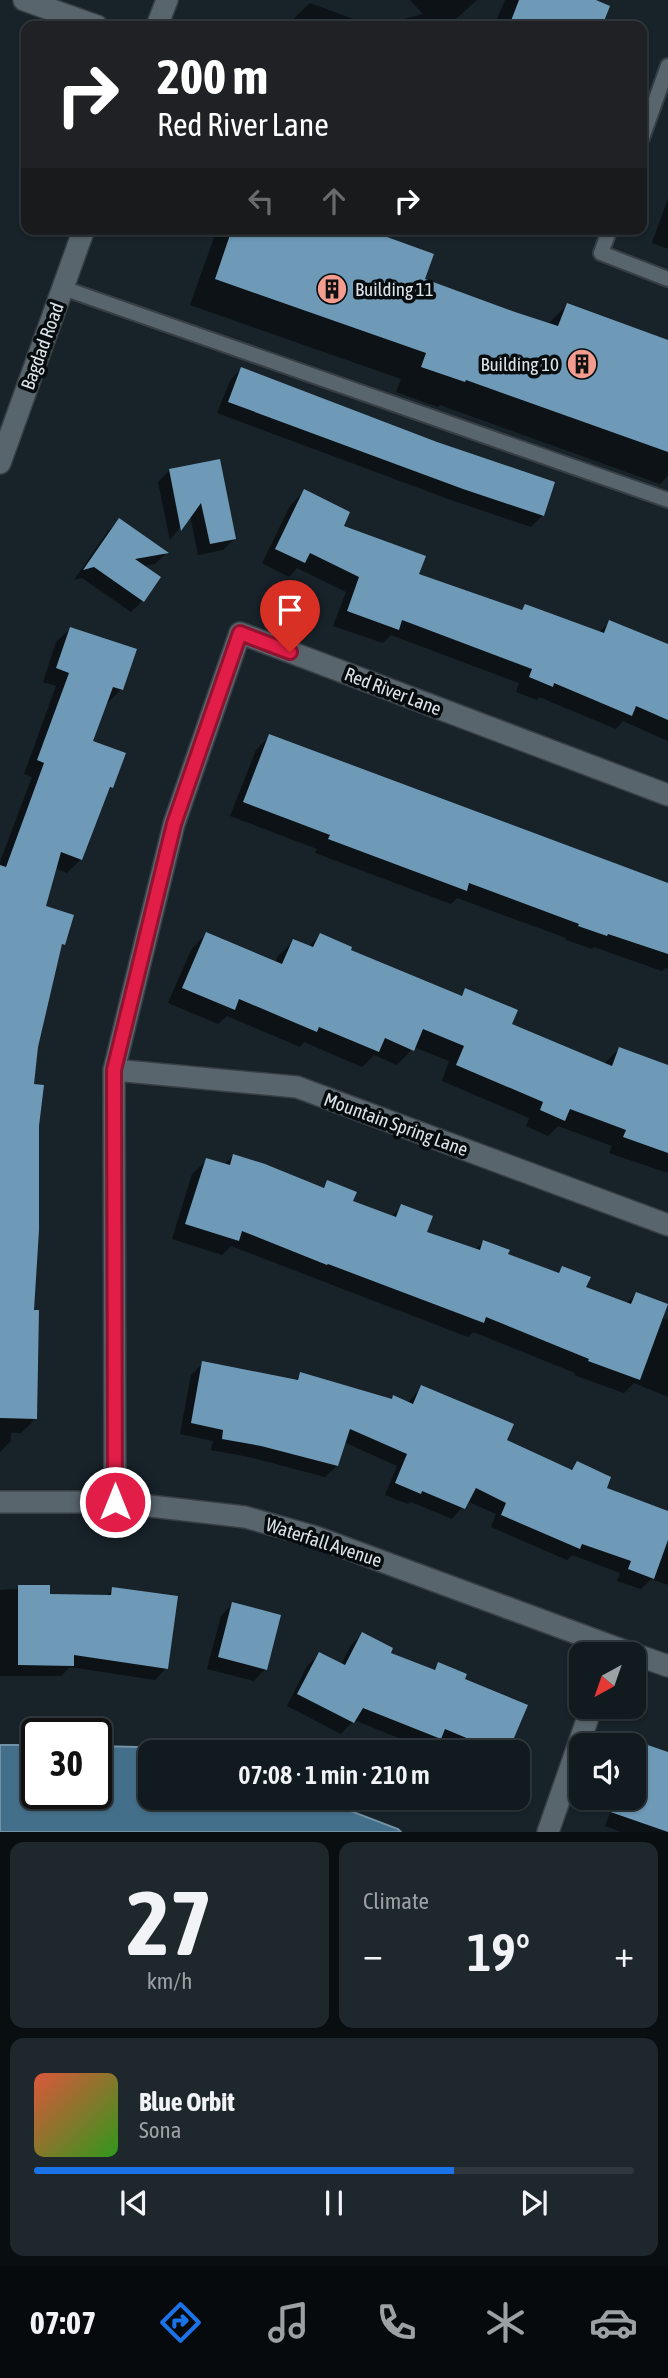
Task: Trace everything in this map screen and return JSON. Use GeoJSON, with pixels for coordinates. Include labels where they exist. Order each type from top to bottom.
{"type":"FeatureCollection","features":[{"type":"Feature","properties":{"kind":"street"},"geometry":{"type":"LineString","coordinates":[[24,0],[83,21]]}},
{"type":"Feature","properties":{"kind":"street"},"geometry":{"type":"LineString","coordinates":[[159,21],[167,0]]}},
{"type":"Feature","properties":{"kind":"street","name":"Bagdad Road"},"geometry":{"type":"LineString","coordinates":[[0,463],[82,235]]}},
{"type":"Feature","properties":{"kind":"street","name":"Red River Lane"},"geometry":{"type":"LineString","coordinates":[[115,1502],[114,1070],[174,824],[240,633],[668,795]]}},
{"type":"Feature","properties":{"kind":"street","name":"Mountain Spring Lane"},"geometry":{"type":"LineString","coordinates":[[114,1070],[298,1087],[668,1225]]}},
{"type":"Feature","properties":{"kind":"street","name":"Waterfall Avenue"},"geometry":{"type":"LineString","coordinates":[[0,1502],[115,1502],[245,1517],[316,1537],[596,1642]]}},
{"type":"Feature","properties":{"kind":"street","name":"Waterfall Avenue"},"geometry":{"type":"LineString","coordinates":[[646,1659],[668,1666]]}},
{"type":"Feature","properties":{"kind":"street"},"geometry":{"type":"LineString","coordinates":[[548,1832],[587,1719]]}},
{"type":"Feature","properties":{"kind":"lane"},"geometry":{"type":"LineString","coordinates":[[647,124],[668,66]]}},
{"type":"Feature","properties":{"kind":"lane"},"geometry":{"type":"LineString","coordinates":[[608,235],[601,253],[668,279]]}},
{"type":"Feature","properties":{"kind":"lane"},"geometry":{"type":"LineString","coordinates":[[63,288],[668,500]]}},
{"type":"Feature","properties":{"kind":"water"},"geometry":{"type":"Polygon","coordinates":[[[0,1745],[21,1745],[21,1809],[112,1809],[112,1746],[138,1747],[138,1810],[348,1810],[401,1832],[0,1832],[0,1745]]]}},
{"type":"Feature","properties":{"kind":"building"},"geometry":{"type":"Polygon","coordinates":[[[519,0],[596,0],[610,6],[604,21],[511,21],[519,0]]]}},
{"type":"Feature","properties":{"kind":"building"},"geometry":{"type":"Polygon","coordinates":[[[230,235],[382,235],[434,254],[425,279],[515,312],[558,326],[567,303],[668,340],[668,452],[466,380],[465,382],[421,367],[426,353],[215,279],[230,235]]]}},
{"type":"Feature","properties":{"kind":"building"},"geometry":{"type":"Polygon","coordinates":[[[241,367],[437,442],[555,482],[544,516],[228,402],[241,367]]]}},
{"type":"Feature","properties":{"kind":"building"},"geometry":{"type":"Polygon","coordinates":[[[220,459],[236,539],[210,544],[201,503],[181,531],[169,469],[220,459]]]}},
{"type":"Feature","properties":{"kind":"building"},"geometry":{"type":"Polygon","coordinates":[[[304,489],[350,512],[344,526],[426,556],[419,574],[522,610],[525,604],[604,633],[609,620],[668,644],[668,720],[636,706],[632,716],[554,683],[553,687],[529,677],[532,669],[402,620],[399,630],[347,611],[359,577],[310,553],[305,563],[275,549],[304,489]]]}},
{"type":"Feature","properties":{"kind":"building"},"geometry":{"type":"Polygon","coordinates":[[[119,518],[169,553],[135,559],[161,577],[144,602],[94,567],[83,570],[119,518]]]}},
{"type":"Feature","properties":{"kind":"building"},"geometry":{"type":"Polygon","coordinates":[[[70,627],[137,649],[123,690],[113,687],[93,741],[126,753],[82,860],[61,852],[46,906],[74,915],[65,945],[62,944],[38,1047],[34,1084],[44,1085],[39,1126],[39,1230],[34,1310],[39,1310],[37,1419],[0,1418],[0,865],[6,867],[44,763],[37,760],[69,673],[56,668],[70,627]]]}},
{"type":"Feature","properties":{"kind":"building"},"geometry":{"type":"Polygon","coordinates":[[[269,734],[668,883],[668,954],[578,926],[579,924],[469,883],[467,891],[328,839],[330,835],[243,802],[269,734]]]}},
{"type":"Feature","properties":{"kind":"building"},"geometry":{"type":"Polygon","coordinates":[[[206,932],[282,964],[293,939],[313,947],[320,933],[352,947],[351,950],[462,996],[465,988],[518,1010],[512,1024],[612,1066],[619,1047],[668,1065],[668,1153],[623,1137],[626,1130],[570,1109],[565,1121],[540,1110],[543,1102],[456,1065],[464,1046],[423,1029],[414,1051],[385,1038],[379,1052],[319,1027],[317,1032],[239,999],[235,1010],[182,988],[206,932]]]}},
{"type":"Feature","properties":{"kind":"building"},"geometry":{"type":"Polygon","coordinates":[[[233,1154],[324,1188],[327,1180],[357,1192],[353,1201],[396,1217],[401,1204],[433,1216],[427,1232],[480,1250],[483,1240],[510,1250],[508,1254],[559,1273],[562,1266],[591,1277],[586,1287],[631,1304],[636,1292],[668,1304],[640,1380],[588,1361],[589,1359],[486,1317],[484,1323],[242,1231],[239,1241],[185,1224],[206,1158],[230,1165],[233,1154]]]}},
{"type":"Feature","properties":{"kind":"building"},"geometry":{"type":"Polygon","coordinates":[[[202,1361],[298,1380],[300,1372],[392,1399],[393,1395],[413,1404],[421,1385],[514,1424],[507,1440],[572,1470],[577,1461],[611,1477],[607,1488],[668,1511],[668,1540],[654,1579],[628,1569],[631,1561],[582,1544],[580,1549],[501,1515],[506,1503],[476,1488],[465,1509],[395,1483],[407,1454],[350,1429],[338,1466],[222,1439],[223,1430],[191,1423],[202,1361]]]}},
{"type":"Feature","properties":{"kind":"building"},"geometry":{"type":"Polygon","coordinates":[[[18,1585],[50,1585],[50,1594],[111,1595],[112,1587],[178,1596],[168,1669],[74,1655],[74,1666],[18,1665],[18,1585]]]}},
{"type":"Feature","properties":{"kind":"building"},"geometry":{"type":"Polygon","coordinates":[[[232,1602],[281,1615],[267,1670],[218,1657],[232,1602]]]}},
{"type":"Feature","properties":{"kind":"building"},"geometry":{"type":"Polygon","coordinates":[[[362,1632],[393,1648],[391,1653],[435,1670],[438,1662],[467,1674],[465,1679],[528,1705],[513,1740],[471,1740],[445,1729],[441,1739],[363,1708],[354,1723],[297,1694],[319,1652],[345,1665],[362,1632]]]}},
{"type":"Feature","properties":{"kind":"building"},"geometry":{"type":"Polygon","coordinates":[[[646,1744],[668,1752],[668,1832],[605,1810],[646,1810],[646,1744]]]}},
{"type":"Feature","properties":{"kind":"place","name":"Building 11"},"geometry":{"type":"Point","coordinates":[332,289]}},
{"type":"Feature","properties":{"kind":"place","name":"Building 10"},"geometry":{"type":"Point","coordinates":[582,364]}},
{"type":"Feature","properties":{"kind":"route"},"geometry":{"type":"LineString","coordinates":[[115,1502],[114,1070],[174,824],[240,633],[290,652]]}}]}
